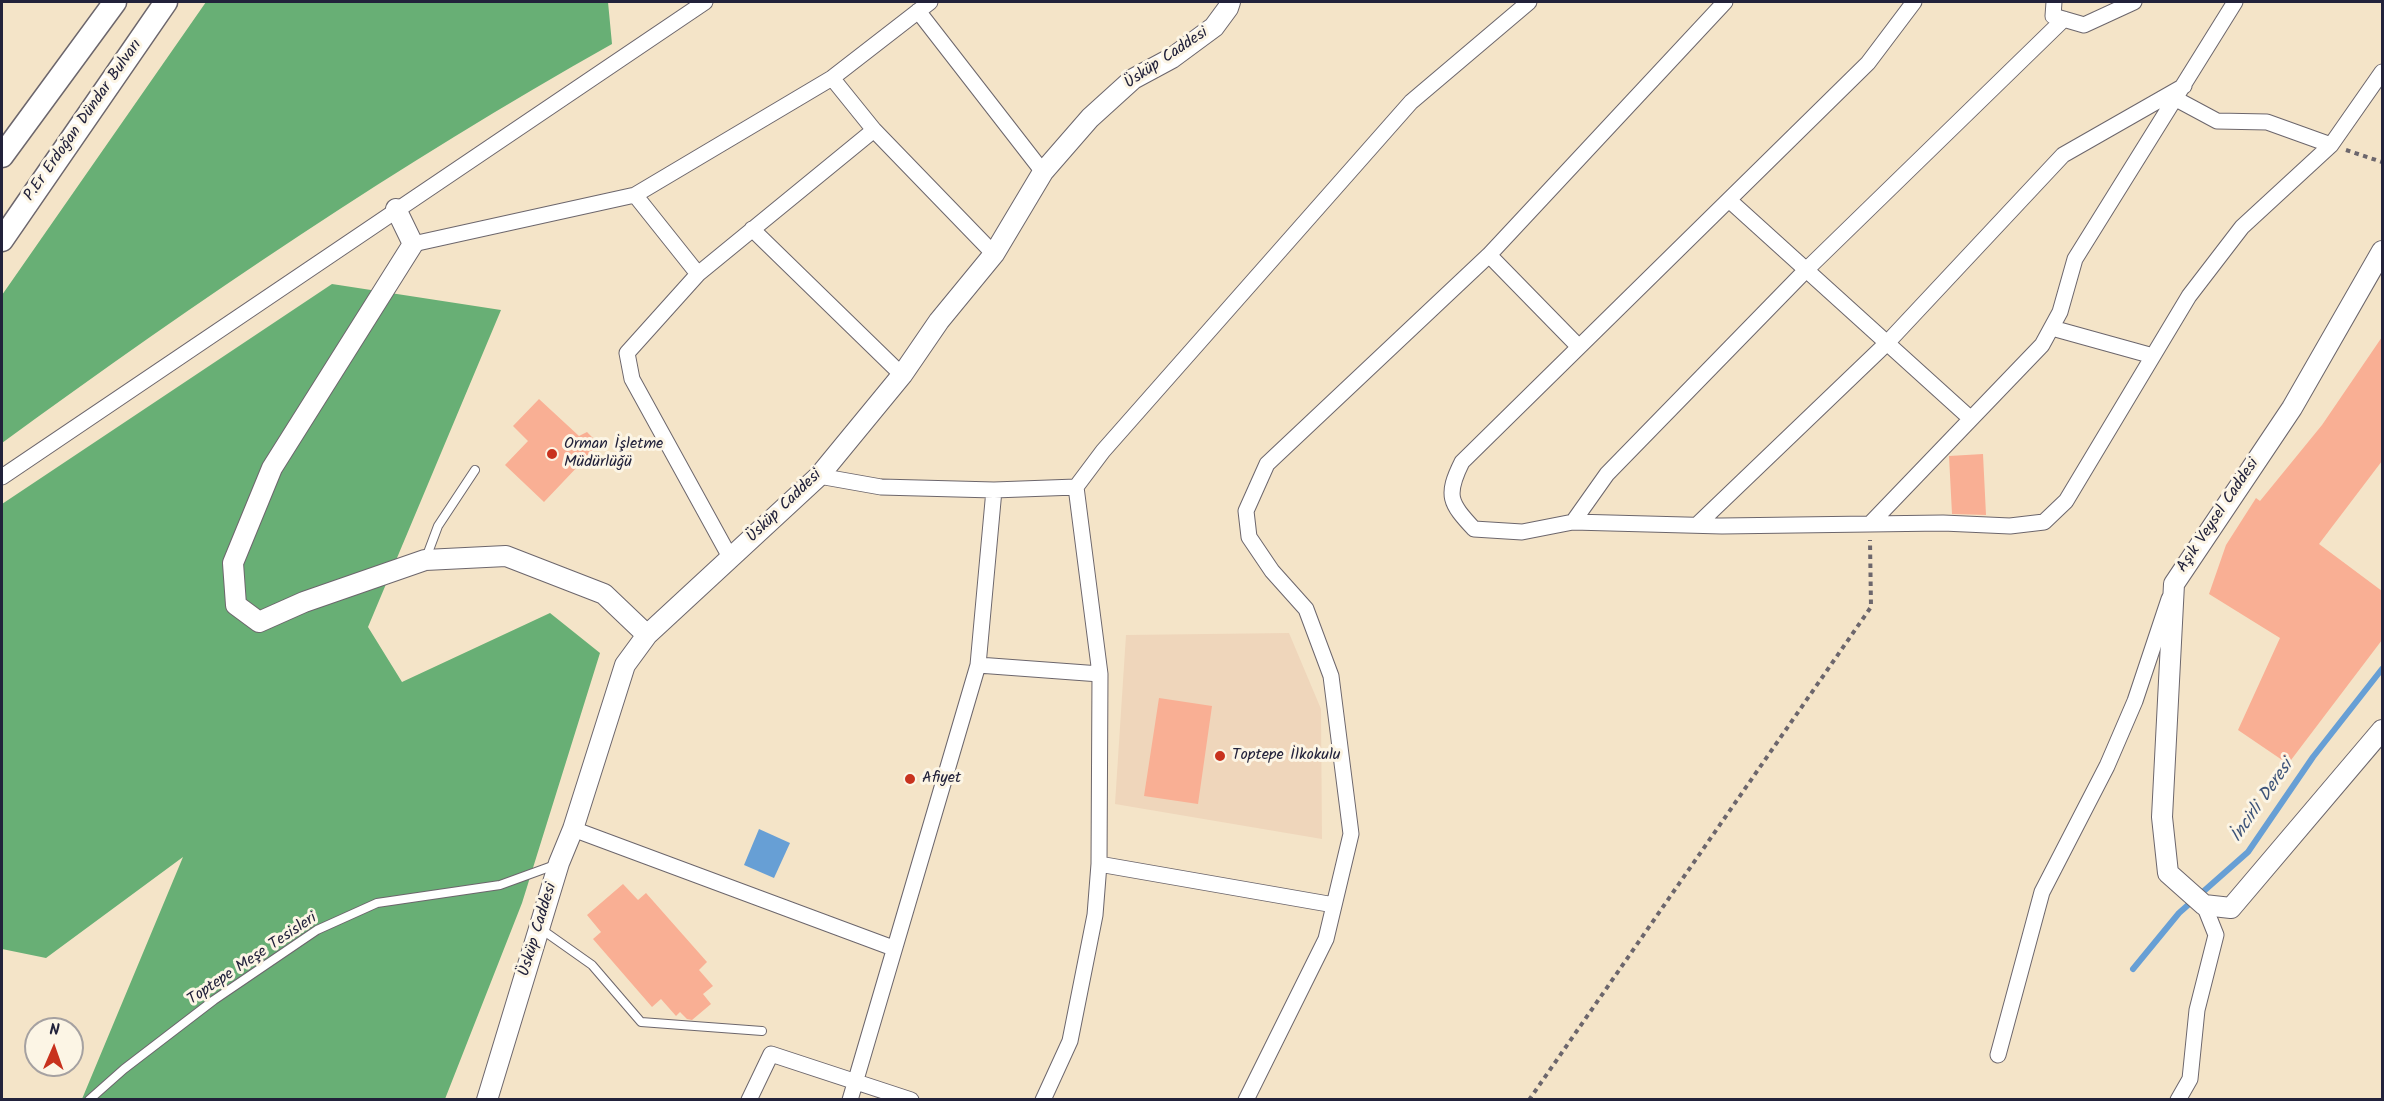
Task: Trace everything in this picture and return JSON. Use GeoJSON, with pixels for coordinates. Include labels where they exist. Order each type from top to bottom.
{"type":"FeatureCollection","features":[{"type":"Feature","properties":{"kind":"main road"},"geometry":{"type":"LineString","coordinates":[[2,156],[115,2]]}},
{"type":"Feature","properties":{"kind":"main road","name":"P.Er Erdoğan Dündar Bulvarı"},"geometry":{"type":"LineString","coordinates":[[2,240],[166,2]]}},
{"type":"Feature","properties":{"kind":"street"},"geometry":{"type":"LineString","coordinates":[[2,477],[705,2]]}},
{"type":"Feature","properties":{"kind":"street","name":"Üsküp Caddesi"},"geometry":{"type":"LineString","coordinates":[[487,1100],[559,863],[573,829],[625,665],[648,635],[819,476],[902,375],[939,321],[994,254],[1043,172],[1090,118],[1133,79],[1172,58],[1214,27],[1230,2]]}},
{"type":"Feature","properties":{"kind":"street"},"geometry":{"type":"LineString","coordinates":[[1043,1100],[1070,1041],[1095,915],[1099,864],[1100,674],[1076,487],[1103,451],[1411,102],[1529,2]]}},
{"type":"Feature","properties":{"kind":"street"},"geometry":{"type":"LineString","coordinates":[[1246,1100],[1326,939],[1351,834],[1331,676],[1306,609],[1272,571],[1249,537],[1246,511],[1267,464],[1489,255],[1725,2]]}},
{"type":"Feature","properties":{"kind":"street"},"geometry":{"type":"LineString","coordinates":[[1914,2],[1868,63],[1462,462],[1452,483],[1453,507],[1474,529],[1522,532],[1573,522],[1697,525],[1943,523],[2010,526],[2044,522],[2066,501],[2189,296],[2242,226],[2331,145],[2382,72]]}},
{"type":"Feature","properties":{"kind":"street"},"geometry":{"type":"LineString","coordinates":[[2054,2],[2054,16],[2084,26],[2134,2]]}},
{"type":"Feature","properties":{"kind":"street"},"geometry":{"type":"LineString","coordinates":[[1870,524],[2042,345],[2060,312],[2075,259],[2235,2]]}},
{"type":"Feature","properties":{"kind":"street"},"geometry":{"type":"LineString","coordinates":[[648,635],[604,594],[506,556],[425,560],[259,622],[236,605],[233,563],[272,468],[413,244],[635,195],[832,78],[924,6],[1043,172]]}},
{"type":"Feature","properties":{"kind":"street"},"geometry":{"type":"LineString","coordinates":[[1573,522],[1607,474],[1806,270],[2064,19]]}},
{"type":"Feature","properties":{"kind":"street"},"geometry":{"type":"LineString","coordinates":[[832,78],[874,130],[994,254]]}},
{"type":"Feature","properties":{"kind":"street"},"geometry":{"type":"LineString","coordinates":[[2180,93],[2217,121],[2267,122],[2331,145]]}},
{"type":"Feature","properties":{"kind":"street"},"geometry":{"type":"LineString","coordinates":[[1697,525],[1887,343],[2063,155],[2180,93]]}},
{"type":"Feature","properties":{"kind":"street"},"geometry":{"type":"LineString","coordinates":[[731,560],[632,379],[627,353],[698,274],[874,130]]}},
{"type":"Feature","properties":{"kind":"street"},"geometry":{"type":"LineString","coordinates":[[635,195],[698,274]]}},
{"type":"Feature","properties":{"kind":"street"},"geometry":{"type":"LineString","coordinates":[[1729,200],[1971,419]]}},
{"type":"Feature","properties":{"kind":"street"},"geometry":{"type":"LineString","coordinates":[[396,209],[413,244]]}},
{"type":"Feature","properties":{"kind":"street"},"geometry":{"type":"LineString","coordinates":[[752,230],[902,375]]}},
{"type":"Feature","properties":{"kind":"street","name":"Aşık Veysel Caddesi"},"geometry":{"type":"LineString","coordinates":[[2204,905],[2168,873],[2163,828],[2174,584],[2292,408],[2382,251]]}},
{"type":"Feature","properties":{"kind":"street"},"geometry":{"type":"LineString","coordinates":[[1489,255],[1579,347]]}},
{"type":"Feature","properties":{"kind":"street"},"geometry":{"type":"LineString","coordinates":[[2052,328],[2152,356]]}},
{"type":"Feature","properties":{"kind":"street"},"geometry":{"type":"LineString","coordinates":[[819,476],[881,487],[994,490],[1076,487]]}},
{"type":"Feature","properties":{"kind":"street"},"geometry":{"type":"LineString","coordinates":[[850,1100],[978,665],[994,490]]}},
{"type":"Feature","properties":{"kind":"street"},"geometry":{"type":"LineString","coordinates":[[1998,1055],[2042,892],[2107,766],[2135,701],[2174,584]]}},
{"type":"Feature","properties":{"kind":"street"},"geometry":{"type":"LineString","coordinates":[[978,665],[1100,674]]}},
{"type":"Feature","properties":{"kind":"street"},"geometry":{"type":"LineString","coordinates":[[2178,1100],[2190,1079],[2197,1010],[2216,935],[2204,905],[2231,908],[2382,730]]}},
{"type":"Feature","properties":{"kind":"street"},"geometry":{"type":"LineString","coordinates":[[573,829],[893,948]]}},
{"type":"Feature","properties":{"kind":"street"},"geometry":{"type":"LineString","coordinates":[[1099,864],[1334,905]]}},
{"type":"Feature","properties":{"kind":"street"},"geometry":{"type":"LineString","coordinates":[[749,1100],[771,1054],[856,1080],[910,1100]]}},
{"type":"Feature","properties":{"kind":"lane"},"geometry":{"type":"LineString","coordinates":[[425,560],[438,526],[475,470]]}},
{"type":"Feature","properties":{"kind":"lane","name":"Toptepe Meşe Tesisleri"},"geometry":{"type":"LineString","coordinates":[[89,1100],[124,1069],[214,1000],[317,930],[377,903],[500,885],[559,863]]}},
{"type":"Feature","properties":{"kind":"lane"},"geometry":{"type":"LineString","coordinates":[[539,928],[592,965],[641,1022],[762,1031]]}},
{"type":"Feature","properties":{"kind":"path"},"geometry":{"type":"LineString","coordinates":[[2331,145],[2382,162]]}},
{"type":"Feature","properties":{"kind":"path"},"geometry":{"type":"LineString","coordinates":[[1530,1100],[1871,607],[1870,524]]}},
{"type":"Feature","properties":{"kind":"shaded area","name":"Toptepe İlkokulu"},"geometry":{"type":"Polygon","coordinates":[[[1289,633],[1321,709],[1322,839],[1115,804],[1126,635],[1289,633]]]}},
{"type":"Feature","properties":{"kind":"green space"},"geometry":{"type":"Polygon","coordinates":[[[206,2],[608,2],[612,44],[455,136],[301,234],[150,337],[2,443],[2,295],[206,2]]]}},
{"type":"Feature","properties":{"kind":"green space"},"geometry":{"type":"Polygon","coordinates":[[[332,284],[501,310],[368,627],[402,682],[550,613],[600,653],[522,903],[445,1099],[82,1099],[183,857],[46,958],[2,949],[2,504],[332,284]]]}},
{"type":"Feature","properties":{"kind":"water"},"geometry":{"type":"Polygon","coordinates":[[[759,829],[790,843],[774,878],[744,865],[759,829]]]}},
{"type":"Feature","properties":{"kind":"building"},"geometry":{"type":"Polygon","coordinates":[[[2382,337],[2382,461],[2319,544],[2382,591],[2382,640],[2288,764],[2238,730],[2280,638],[2209,594],[2226,545],[2256,498],[2260,501],[2322,425],[2382,337]]]}},
{"type":"Feature","properties":{"kind":"building","name":"Orman İşletme Müdürlüğü"},"geometry":{"type":"Polygon","coordinates":[[[539,399],[579,436],[587,432],[599,444],[544,502],[505,465],[528,441],[513,426],[539,399]]]}},
{"type":"Feature","properties":{"kind":"building"},"geometry":{"type":"Polygon","coordinates":[[[1983,454],[1986,515],[1952,514],[1949,456],[1983,454]]]}},
{"type":"Feature","properties":{"kind":"building"},"geometry":{"type":"Polygon","coordinates":[[[1159,698],[1212,706],[1198,804],[1144,796],[1159,698]]]}},
{"type":"Feature","properties":{"kind":"building"},"geometry":{"type":"Polygon","coordinates":[[[623,884],[638,900],[646,893],[707,962],[699,970],[713,986],[703,994],[711,1004],[692,1020],[687,1019],[680,1012],[676,1016],[661,999],[652,1007],[593,939],[601,932],[587,915],[623,884]]]}},
{"type":"Feature","properties":{"kind":"waterway","name":"İncirli Deresi"},"geometry":{"type":"LineString","coordinates":[[2133,969],[2179,913],[2248,852],[2313,757],[2382,669]]}},
{"type":"Feature","properties":{"kind":"place","name":"Orman İşletme Müdürlüğü"},"geometry":{"type":"Point","coordinates":[552,454]}},
{"type":"Feature","properties":{"kind":"place","name":"Toptepe İlkokulu"},"geometry":{"type":"Point","coordinates":[1220,756]}},
{"type":"Feature","properties":{"kind":"place","name":"Afiyet"},"geometry":{"type":"Point","coordinates":[910,779]}}]}
